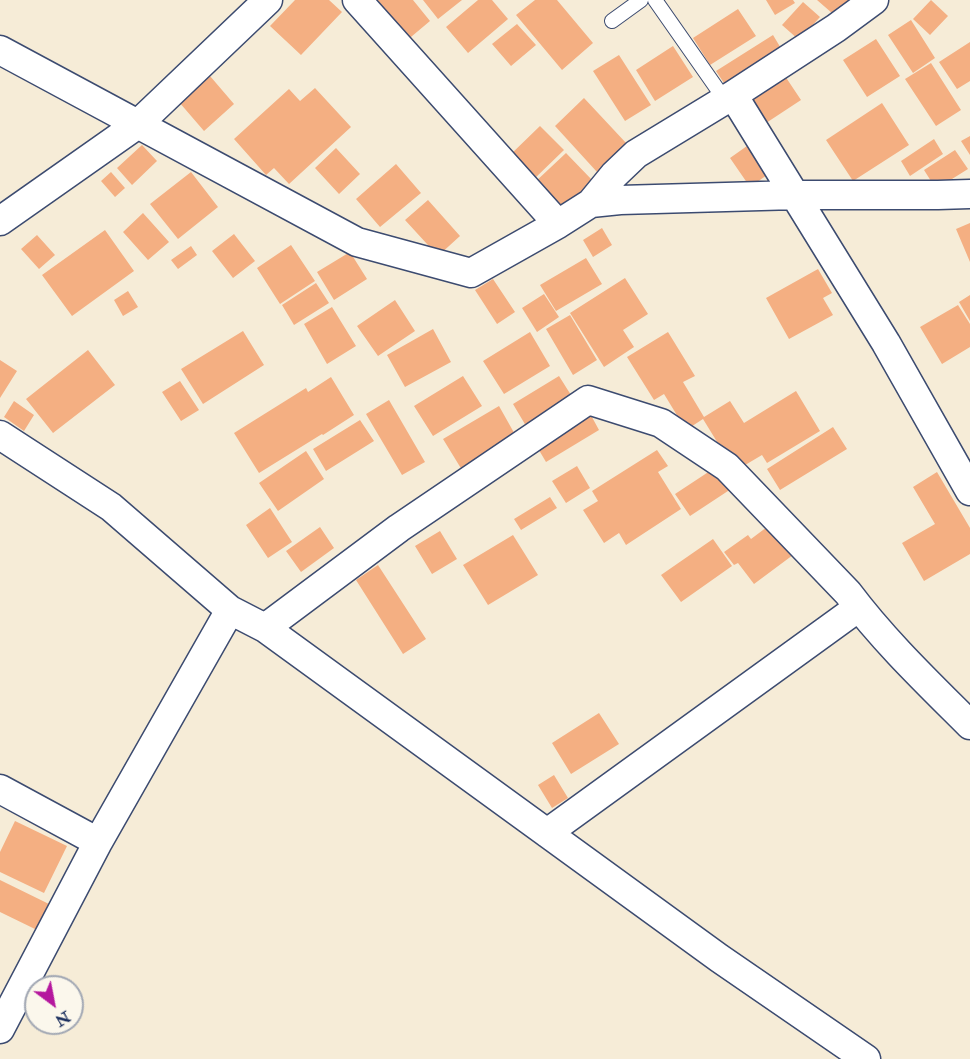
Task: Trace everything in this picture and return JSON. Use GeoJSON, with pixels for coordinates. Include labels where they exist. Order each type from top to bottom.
{"type":"FeatureCollection","features":[{"type":"Feature","properties":{"kind":"street"},"geometry":{"type":"LineString","coordinates":[[0,221],[138,124],[268,0]]}},
{"type":"Feature","properties":{"kind":"street"},"geometry":{"type":"LineString","coordinates":[[357,0],[558,224]]}},
{"type":"Feature","properties":{"kind":"street"},"geometry":{"type":"LineString","coordinates":[[0,50],[357,242],[471,273],[591,203],[636,154],[836,28],[874,0]]}},
{"type":"Feature","properties":{"kind":"street"},"geometry":{"type":"LineString","coordinates":[[729,97],[796,195],[886,343],[970,490]]}},
{"type":"Feature","properties":{"kind":"street"},"geometry":{"type":"LineString","coordinates":[[591,203],[620,200],[796,195],[970,194]]}},
{"type":"Feature","properties":{"kind":"street"},"geometry":{"type":"LineString","coordinates":[[266,628],[399,528],[588,400],[661,423],[727,467],[848,593],[915,670],[970,725]]}},
{"type":"Feature","properties":{"kind":"street"},"geometry":{"type":"LineString","coordinates":[[0,435],[111,507],[230,610],[266,628],[719,958],[866,1059]]}},
{"type":"Feature","properties":{"kind":"street"},"geometry":{"type":"LineString","coordinates":[[547,833],[859,608]]}},
{"type":"Feature","properties":{"kind":"street"},"geometry":{"type":"LineString","coordinates":[[0,1029],[98,842],[230,610]]}},
{"type":"Feature","properties":{"kind":"street"},"geometry":{"type":"LineString","coordinates":[[0,789],[98,842]]}},
{"type":"Feature","properties":{"kind":"lane"},"geometry":{"type":"LineString","coordinates":[[612,21],[642,0]]}},
{"type":"Feature","properties":{"kind":"lane"},"geometry":{"type":"LineString","coordinates":[[655,0],[729,97]]}},
{"type":"Feature","properties":{"kind":"building"},"geometry":{"type":"Polygon","coordinates":[[[295,0],[329,0],[342,12],[301,55],[270,26],[295,0]]]}},
{"type":"Feature","properties":{"kind":"building"},"geometry":{"type":"Polygon","coordinates":[[[369,0],[413,0],[430,21],[405,42],[369,0]]]}},
{"type":"Feature","properties":{"kind":"building"},"geometry":{"type":"Polygon","coordinates":[[[423,0],[462,0],[438,19],[423,0]]]}},
{"type":"Feature","properties":{"kind":"building"},"geometry":{"type":"Polygon","coordinates":[[[478,0],[492,0],[508,19],[468,53],[446,27],[478,0]]]}},
{"type":"Feature","properties":{"kind":"building"},"geometry":{"type":"Polygon","coordinates":[[[535,0],[557,0],[593,43],[562,70],[516,15],[535,0]]]}},
{"type":"Feature","properties":{"kind":"building"},"geometry":{"type":"Polygon","coordinates":[[[766,0],[793,0],[795,3],[775,15],[766,0]]]}},
{"type":"Feature","properties":{"kind":"building"},"geometry":{"type":"Polygon","coordinates":[[[817,0],[858,0],[840,20],[817,0]]]}},
{"type":"Feature","properties":{"kind":"building"},"geometry":{"type":"Polygon","coordinates":[[[931,0],[948,16],[930,35],[913,19],[931,0]]]}},
{"type":"Feature","properties":{"kind":"building"},"geometry":{"type":"Polygon","coordinates":[[[803,2],[820,17],[799,40],[782,25],[803,2]]]}},
{"type":"Feature","properties":{"kind":"building"},"geometry":{"type":"Polygon","coordinates":[[[738,9],[756,36],[710,65],[693,38],[738,9]]]}},
{"type":"Feature","properties":{"kind":"building"},"geometry":{"type":"Polygon","coordinates":[[[911,20],[935,58],[913,73],[888,35],[911,20]]]}},
{"type":"Feature","properties":{"kind":"building"},"geometry":{"type":"Polygon","coordinates":[[[517,24],[536,45],[511,66],[492,44],[517,24]]]}},
{"type":"Feature","properties":{"kind":"building"},"geometry":{"type":"Polygon","coordinates":[[[773,35],[782,50],[726,86],[716,71],[773,35]]]}},
{"type":"Feature","properties":{"kind":"building"},"geometry":{"type":"Polygon","coordinates":[[[876,39],[900,76],[867,97],[843,60],[876,39]]]}},
{"type":"Feature","properties":{"kind":"building"},"geometry":{"type":"Polygon","coordinates":[[[970,42],[970,81],[957,89],[939,62],[970,42]]]}},
{"type":"Feature","properties":{"kind":"building"},"geometry":{"type":"Polygon","coordinates":[[[673,46],[693,77],[655,101],[636,70],[673,46]]]}},
{"type":"Feature","properties":{"kind":"building"},"geometry":{"type":"Polygon","coordinates":[[[619,55],[651,105],[625,121],[593,71],[619,55]]]}},
{"type":"Feature","properties":{"kind":"building"},"geometry":{"type":"Polygon","coordinates":[[[931,63],[961,110],[936,126],[905,79],[931,63]]]}},
{"type":"Feature","properties":{"kind":"building"},"geometry":{"type":"Polygon","coordinates":[[[781,70],[801,100],[763,125],[743,94],[781,70]]]}},
{"type":"Feature","properties":{"kind":"building"},"geometry":{"type":"Polygon","coordinates":[[[210,76],[234,104],[204,131],[179,102],[210,76]]]}},
{"type":"Feature","properties":{"kind":"building"},"geometry":{"type":"Polygon","coordinates":[[[315,88],[351,127],[289,184],[274,168],[266,175],[234,139],[289,89],[300,101],[315,88]]]}},
{"type":"Feature","properties":{"kind":"building"},"geometry":{"type":"Polygon","coordinates":[[[584,98],[627,144],[597,172],[555,126],[584,98]]]}},
{"type":"Feature","properties":{"kind":"building"},"geometry":{"type":"Polygon","coordinates":[[[882,103],[909,145],[853,181],[826,140],[882,103]]]}},
{"type":"Feature","properties":{"kind":"building"},"geometry":{"type":"Polygon","coordinates":[[[540,126],[564,150],[532,181],[509,156],[540,126]]]}},
{"type":"Feature","properties":{"kind":"building"},"geometry":{"type":"Polygon","coordinates":[[[970,136],[970,155],[961,141],[970,136]]]}},
{"type":"Feature","properties":{"kind":"building"},"geometry":{"type":"Polygon","coordinates":[[[934,139],[943,154],[910,176],[901,161],[934,139]]]}},
{"type":"Feature","properties":{"kind":"building"},"geometry":{"type":"Polygon","coordinates":[[[142,145],[157,161],[132,185],[117,168],[142,145]]]}},
{"type":"Feature","properties":{"kind":"building"},"geometry":{"type":"Polygon","coordinates":[[[747,146],[767,175],[750,187],[730,158],[747,146]]]}},
{"type":"Feature","properties":{"kind":"building"},"geometry":{"type":"Polygon","coordinates":[[[336,148],[360,174],[339,194],[315,168],[336,148]]]}},
{"type":"Feature","properties":{"kind":"building"},"geometry":{"type":"Polygon","coordinates":[[[955,150],[968,169],[936,189],[924,170],[955,150]]]}},
{"type":"Feature","properties":{"kind":"building"},"geometry":{"type":"Polygon","coordinates":[[[566,153],[593,181],[562,211],[534,183],[566,153]]]}},
{"type":"Feature","properties":{"kind":"building"},"geometry":{"type":"Polygon","coordinates":[[[396,164],[421,193],[380,227],[356,199],[396,164]]]}},
{"type":"Feature","properties":{"kind":"building"},"geometry":{"type":"Polygon","coordinates":[[[111,172],[125,188],[115,197],[101,181],[111,172]]]}},
{"type":"Feature","properties":{"kind":"building"},"geometry":{"type":"Polygon","coordinates":[[[191,172],[218,207],[178,239],[150,204],[191,172]]]}},
{"type":"Feature","properties":{"kind":"building"},"geometry":{"type":"Polygon","coordinates":[[[428,200],[460,236],[438,256],[405,220],[428,200]]]}},
{"type":"Feature","properties":{"kind":"building"},"geometry":{"type":"Polygon","coordinates":[[[143,213],[169,242],[148,260],[123,232],[143,213]]]}},
{"type":"Feature","properties":{"kind":"building"},"geometry":{"type":"Polygon","coordinates":[[[970,223],[970,262],[956,229],[970,223]]]}},
{"type":"Feature","properties":{"kind":"building"},"geometry":{"type":"Polygon","coordinates":[[[602,228],[612,245],[593,257],[583,240],[602,228]]]}},
{"type":"Feature","properties":{"kind":"building"},"geometry":{"type":"Polygon","coordinates":[[[105,230],[134,271],[72,316],[42,275],[105,230]]]}},
{"type":"Feature","properties":{"kind":"building"},"geometry":{"type":"Polygon","coordinates":[[[234,234],[255,261],[233,278],[212,251],[234,234]]]}},
{"type":"Feature","properties":{"kind":"building"},"geometry":{"type":"Polygon","coordinates":[[[37,235],[55,255],[39,269],[21,249],[37,235]]]}},
{"type":"Feature","properties":{"kind":"building"},"geometry":{"type":"Polygon","coordinates":[[[291,245],[315,281],[280,304],[257,268],[291,245]]]}},
{"type":"Feature","properties":{"kind":"building"},"geometry":{"type":"Polygon","coordinates":[[[191,246],[197,255],[178,269],[171,260],[191,246]]]}},
{"type":"Feature","properties":{"kind":"building"},"geometry":{"type":"Polygon","coordinates":[[[350,252],[367,279],[334,300],[317,272],[350,252]]]}},
{"type":"Feature","properties":{"kind":"building"},"geometry":{"type":"Polygon","coordinates":[[[586,258],[602,284],[556,311],[540,285],[586,258]]]}},
{"type":"Feature","properties":{"kind":"building"},"geometry":{"type":"Polygon","coordinates":[[[818,269],[832,293],[823,298],[833,315],[789,339],[766,298],[818,269]]]}},
{"type":"Feature","properties":{"kind":"building"},"geometry":{"type":"Polygon","coordinates":[[[625,278],[648,314],[623,330],[634,347],[604,367],[570,313],[625,278]]]}},
{"type":"Feature","properties":{"kind":"building"},"geometry":{"type":"Polygon","coordinates":[[[493,279],[515,312],[497,324],[475,290],[493,279]]]}},
{"type":"Feature","properties":{"kind":"building"},"geometry":{"type":"Polygon","coordinates":[[[316,283],[329,303],[294,325],[282,305],[316,283]]]}},
{"type":"Feature","properties":{"kind":"building"},"geometry":{"type":"Polygon","coordinates":[[[128,291],[138,307],[123,316],[114,300],[128,291]]]}},
{"type":"Feature","properties":{"kind":"building"},"geometry":{"type":"Polygon","coordinates":[[[544,294],[559,317],[537,332],[522,308],[544,294]]]}},
{"type":"Feature","properties":{"kind":"building"},"geometry":{"type":"Polygon","coordinates":[[[970,295],[970,321],[959,302],[970,295]]]}},
{"type":"Feature","properties":{"kind":"building"},"geometry":{"type":"Polygon","coordinates":[[[395,300],[415,331],[378,356],[357,326],[395,300]]]}},
{"type":"Feature","properties":{"kind":"building"},"geometry":{"type":"Polygon","coordinates":[[[958,305],[970,324],[970,347],[942,364],[920,327],[958,305]]]}},
{"type":"Feature","properties":{"kind":"building"},"geometry":{"type":"Polygon","coordinates":[[[332,307],[356,346],[327,364],[304,324],[332,307]]]}},
{"type":"Feature","properties":{"kind":"building"},"geometry":{"type":"Polygon","coordinates":[[[570,315],[597,360],[573,375],[546,329],[570,315]]]}},
{"type":"Feature","properties":{"kind":"building"},"geometry":{"type":"Polygon","coordinates":[[[433,329],[451,362],[405,387],[387,355],[433,329]]]}},
{"type":"Feature","properties":{"kind":"building"},"geometry":{"type":"Polygon","coordinates":[[[243,331],[264,365],[203,404],[181,369],[243,331]]]}},
{"type":"Feature","properties":{"kind":"building"},"geometry":{"type":"Polygon","coordinates":[[[530,332],[550,366],[504,394],[483,361],[530,332]]]}},
{"type":"Feature","properties":{"kind":"building"},"geometry":{"type":"Polygon","coordinates":[[[668,332],[695,376],[683,382],[704,417],[730,401],[744,423],[796,391],[820,431],[767,463],[762,455],[735,471],[703,419],[686,430],[664,394],[654,400],[627,357],[668,332]]]}},
{"type":"Feature","properties":{"kind":"building"},"geometry":{"type":"Polygon","coordinates":[[[88,350],[115,385],[53,433],[26,399],[88,350]]]}},
{"type":"Feature","properties":{"kind":"building"},"geometry":{"type":"Polygon","coordinates":[[[0,360],[17,371],[0,398],[0,360]]]}},
{"type":"Feature","properties":{"kind":"building"},"geometry":{"type":"Polygon","coordinates":[[[463,376],[482,406],[433,436],[414,406],[463,376]]]}},
{"type":"Feature","properties":{"kind":"building"},"geometry":{"type":"Polygon","coordinates":[[[559,376],[576,403],[529,431],[513,404],[559,376]]]}},
{"type":"Feature","properties":{"kind":"building"},"geometry":{"type":"Polygon","coordinates":[[[331,377],[354,415],[259,473],[234,433],[306,388],[308,392],[331,377]]]}},
{"type":"Feature","properties":{"kind":"building"},"geometry":{"type":"Polygon","coordinates":[[[180,381],[199,410],[181,421],[162,392],[180,381]]]}},
{"type":"Feature","properties":{"kind":"building"},"geometry":{"type":"Polygon","coordinates":[[[389,400],[425,462],[402,475],[366,414],[389,400]]]}},
{"type":"Feature","properties":{"kind":"building"},"geometry":{"type":"Polygon","coordinates":[[[14,401],[34,415],[24,431],[4,417],[14,401]]]}},
{"type":"Feature","properties":{"kind":"building"},"geometry":{"type":"Polygon","coordinates":[[[499,406],[517,438],[462,470],[443,439],[499,406]]]}},
{"type":"Feature","properties":{"kind":"building"},"geometry":{"type":"Polygon","coordinates":[[[587,408],[599,430],[546,462],[533,440],[587,408]]]}},
{"type":"Feature","properties":{"kind":"building"},"geometry":{"type":"Polygon","coordinates":[[[360,420],[374,441],[326,471],[313,449],[360,420]]]}},
{"type":"Feature","properties":{"kind":"building"},"geometry":{"type":"Polygon","coordinates":[[[833,427],[847,449],[780,490],[767,469],[833,427]]]}},
{"type":"Feature","properties":{"kind":"building"},"geometry":{"type":"Polygon","coordinates":[[[657,450],[668,466],[658,472],[681,509],[626,545],[619,533],[604,543],[583,510],[598,501],[592,491],[657,450]]]}},
{"type":"Feature","properties":{"kind":"building"},"geometry":{"type":"Polygon","coordinates":[[[306,451],[324,479],[278,511],[259,483],[306,451]]]}},
{"type":"Feature","properties":{"kind":"building"},"geometry":{"type":"Polygon","coordinates":[[[577,466],[590,488],[566,503],[552,481],[577,466]]]}},
{"type":"Feature","properties":{"kind":"building"},"geometry":{"type":"Polygon","coordinates":[[[716,467],[731,489],[690,516],[675,494],[716,467]]]}},
{"type":"Feature","properties":{"kind":"building"},"geometry":{"type":"Polygon","coordinates":[[[937,472],[970,528],[970,554],[924,581],[902,543],[935,524],[913,487],[937,472]]]}},
{"type":"Feature","properties":{"kind":"building"},"geometry":{"type":"Polygon","coordinates":[[[550,497],[557,508],[521,530],[514,519],[550,497]]]}},
{"type":"Feature","properties":{"kind":"building"},"geometry":{"type":"Polygon","coordinates":[[[270,508],[292,542],[268,558],[246,525],[270,508]]]}},
{"type":"Feature","properties":{"kind":"building"},"geometry":{"type":"Polygon","coordinates":[[[771,524],[793,555],[754,584],[738,563],[734,565],[724,552],[748,535],[751,539],[771,524]]]}},
{"type":"Feature","properties":{"kind":"building"},"geometry":{"type":"Polygon","coordinates":[[[320,527],[334,548],[301,572],[286,551],[320,527]]]}},
{"type":"Feature","properties":{"kind":"building"},"geometry":{"type":"Polygon","coordinates":[[[440,531],[457,559],[432,574],[415,546],[440,531]]]}},
{"type":"Feature","properties":{"kind":"building"},"geometry":{"type":"Polygon","coordinates":[[[513,535],[538,575],[488,605],[463,565],[513,535]]]}},
{"type":"Feature","properties":{"kind":"building"},"geometry":{"type":"Polygon","coordinates":[[[713,539],[732,566],[681,602],[661,575],[713,539]]]}},
{"type":"Feature","properties":{"kind":"building"},"geometry":{"type":"Polygon","coordinates":[[[378,565],[426,639],[403,654],[356,580],[378,565]]]}},
{"type":"Feature","properties":{"kind":"building"},"geometry":{"type":"Polygon","coordinates":[[[599,713],[619,744],[571,774],[552,743],[599,713]]]}},
{"type":"Feature","properties":{"kind":"building"},"geometry":{"type":"Polygon","coordinates":[[[554,775],[568,798],[552,808],[538,785],[554,775]]]}},
{"type":"Feature","properties":{"kind":"building"},"geometry":{"type":"Polygon","coordinates":[[[15,821],[67,846],[44,893],[0,872],[0,852],[15,821]]]}},
{"type":"Feature","properties":{"kind":"building"},"geometry":{"type":"Polygon","coordinates":[[[0,880],[49,904],[37,930],[0,912],[0,880]]]}}]}
